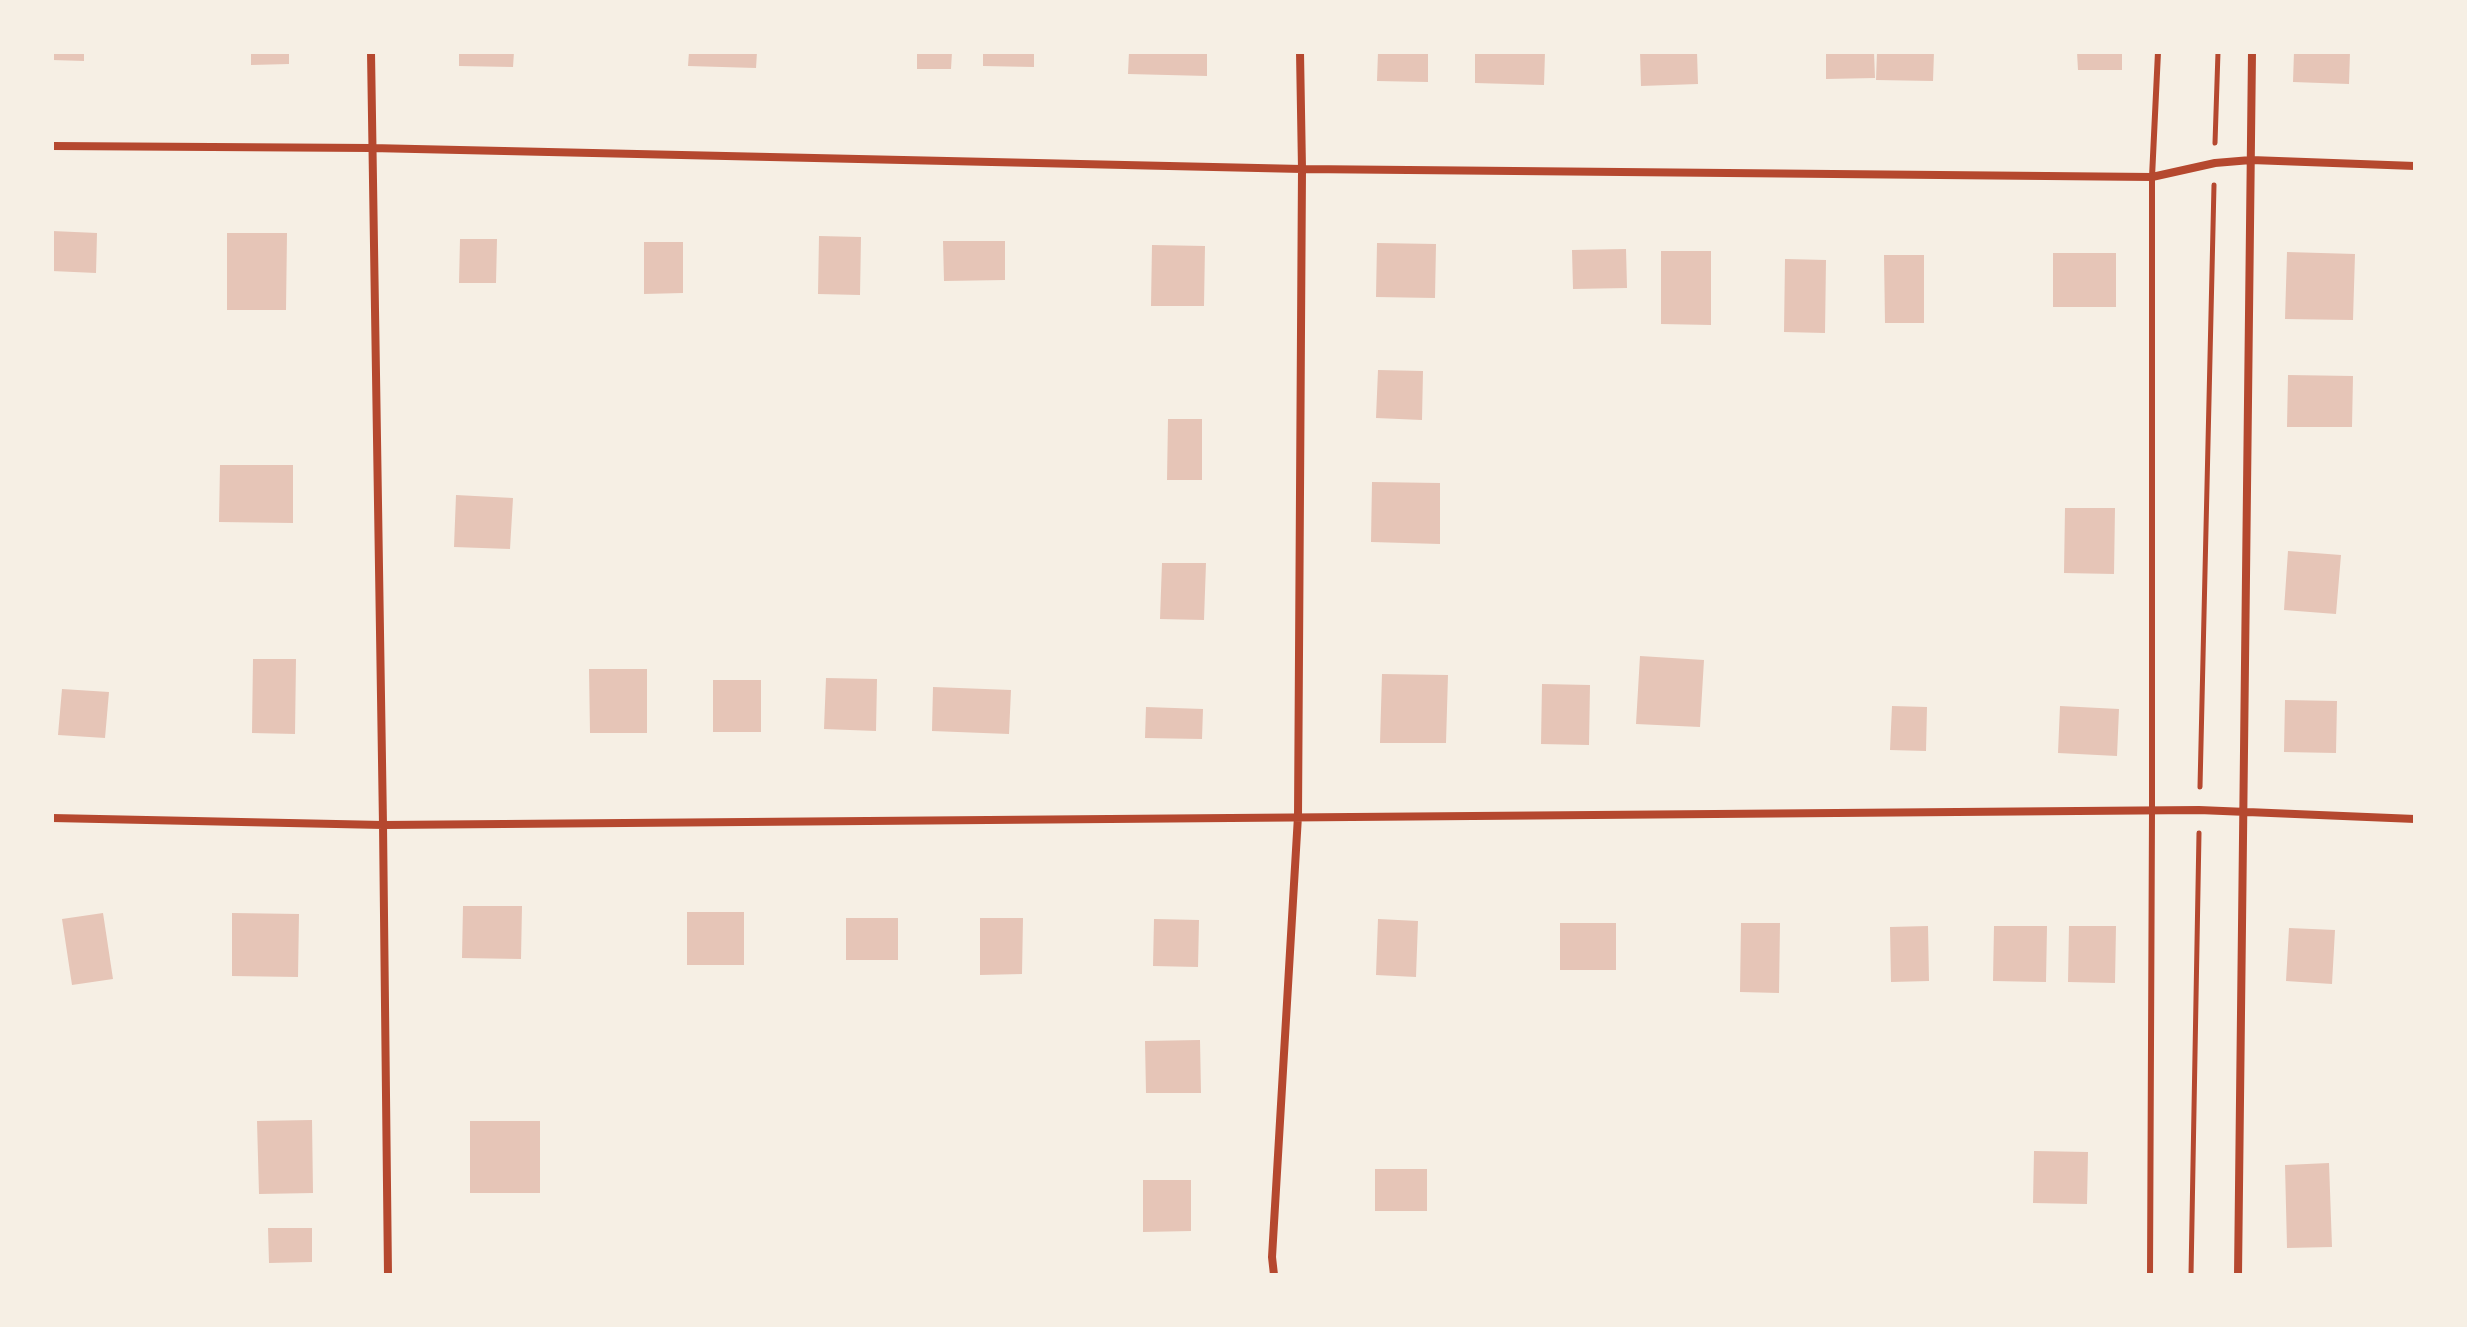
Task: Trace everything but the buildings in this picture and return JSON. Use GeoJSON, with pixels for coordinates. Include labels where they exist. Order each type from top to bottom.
{"type":"FeatureCollection","features":[{"type":"Feature","properties":{"kind":"street"},"geometry":{"type":"LineString","coordinates":[[371,52],[388,1275]]}},
{"type":"Feature","properties":{"kind":"street"},"geometry":{"type":"LineString","coordinates":[[1274,1275],[1273,1241],[1298,816],[1300,52]]}},
{"type":"Feature","properties":{"kind":"street"},"geometry":{"type":"LineString","coordinates":[[2238,1275],[2252,52]]}},
{"type":"Feature","properties":{"kind":"street"},"geometry":{"type":"LineString","coordinates":[[52,146],[371,148],[1302,169],[2152,177],[2215,163],[2251,160],[2415,166]]}},
{"type":"Feature","properties":{"kind":"street"},"geometry":{"type":"LineString","coordinates":[[52,818],[383,825],[2199,810],[2415,819]]}},
{"type":"Feature","properties":{"kind":"lane"},"geometry":{"type":"LineString","coordinates":[[2150,1275],[2152,177],[2158,52]]}},
{"type":"Feature","properties":{"kind":"path"},"geometry":{"type":"LineString","coordinates":[[2191,1275],[2218,52]]}}]}
